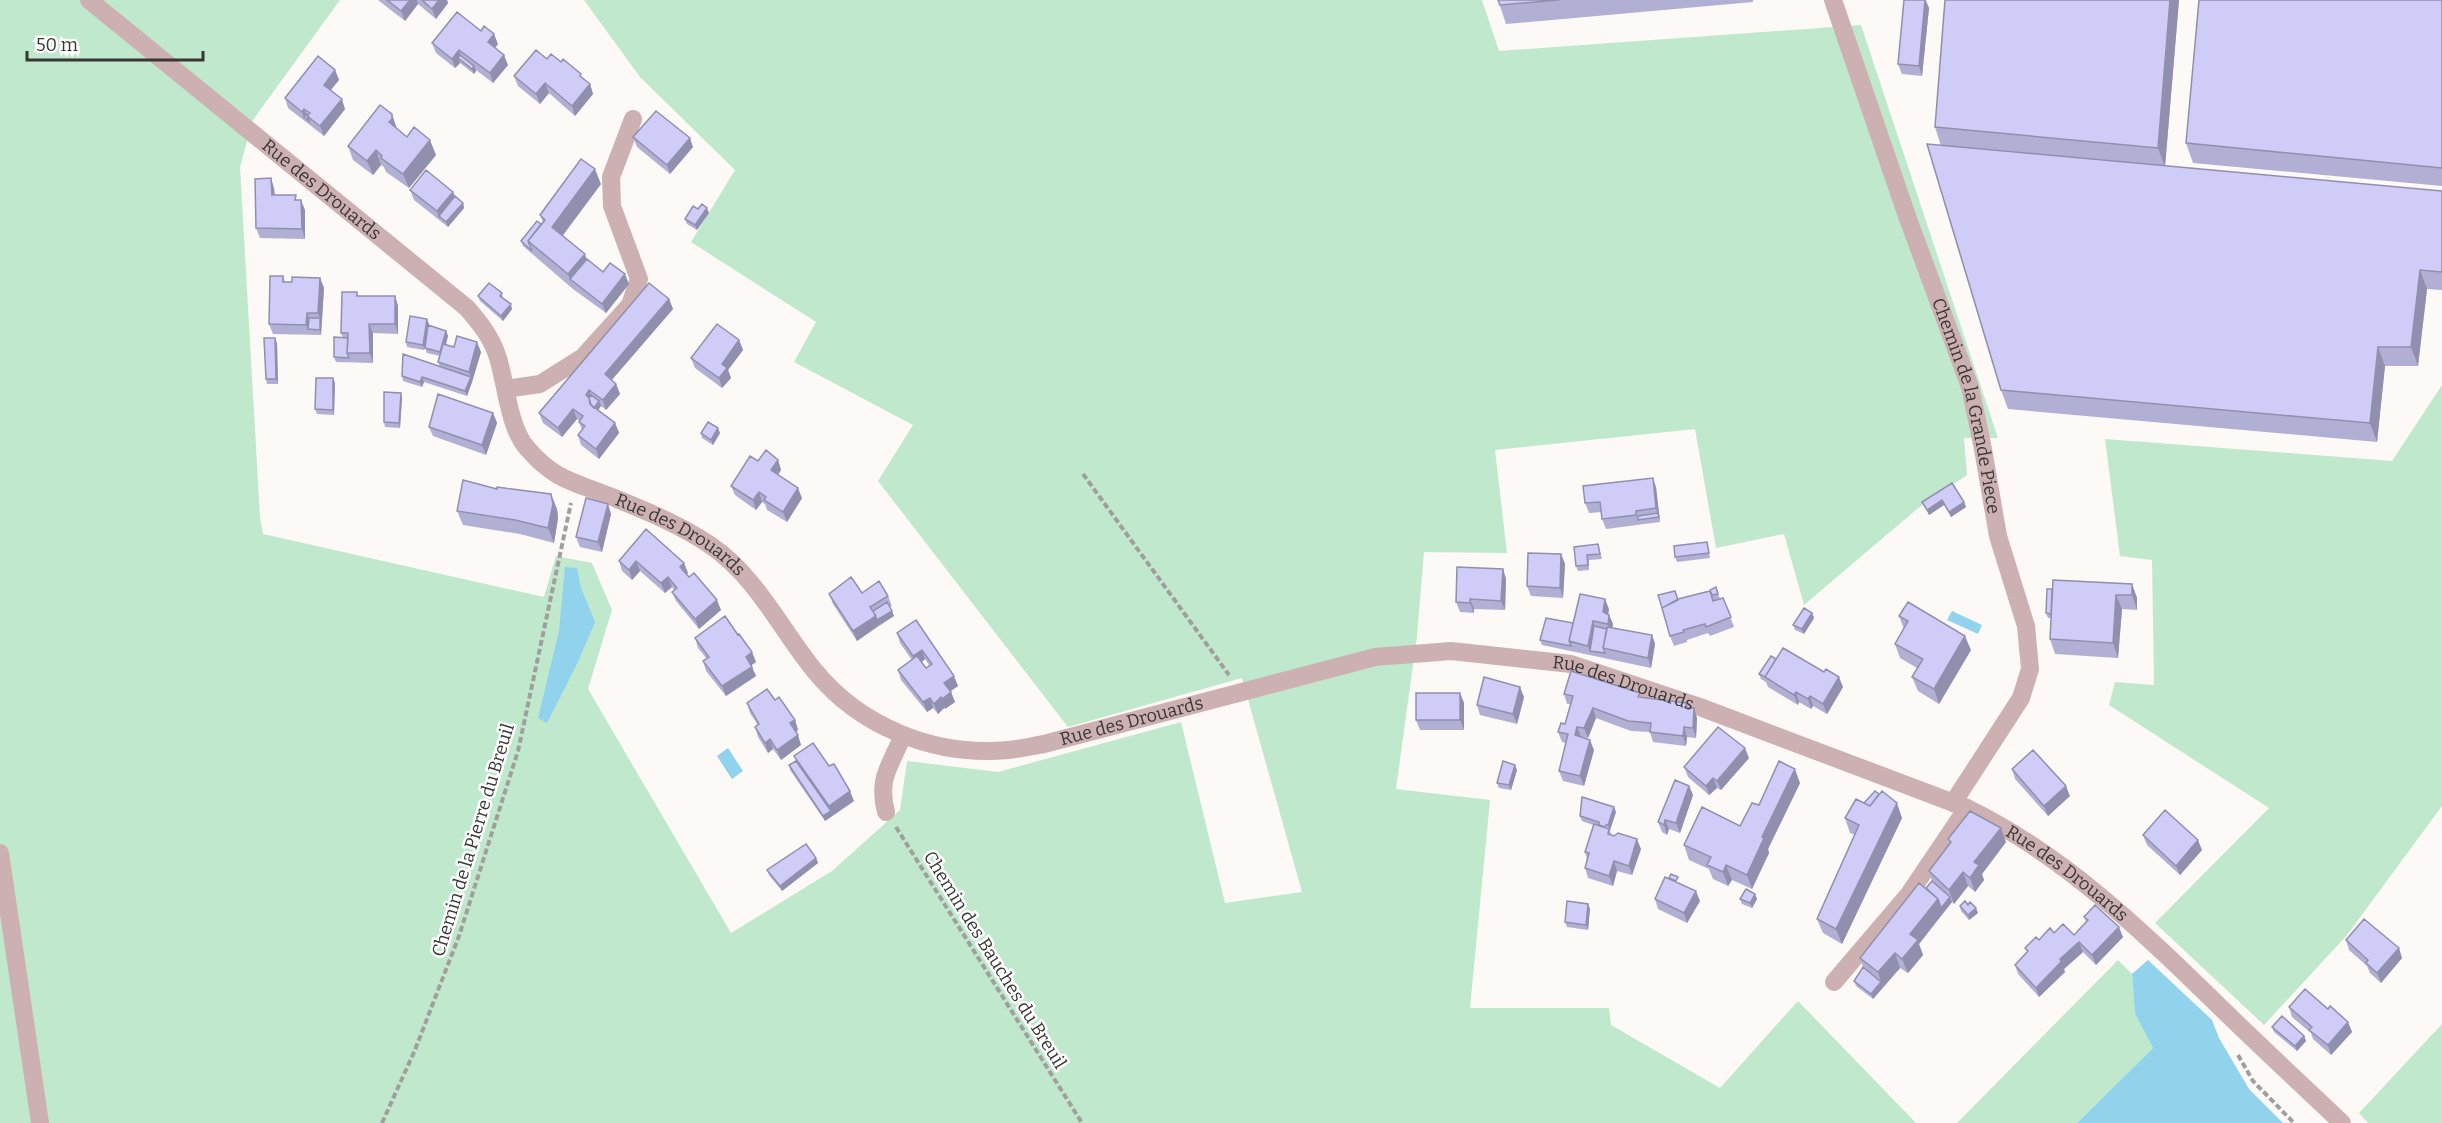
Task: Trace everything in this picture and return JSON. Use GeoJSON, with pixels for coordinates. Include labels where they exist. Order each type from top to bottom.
{"type":"FeatureCollection","features":[{"type":"Feature","properties":{"kind":"street","name":"Rue des Drouards"},"geometry":{"type":"LineString","coordinates":[[89,0],[467,308],[490,339],[498,357],[517,430],[524,446],[538,461],[557,476],[575,485],[657,515],[685,528],[713,547],[752,584],[815,671],[841,698],[863,715],[903,735],[948,747],[978,751],[1009,750],[1044,744],[1375,657],[1451,651],[1571,664],[1700,707],[1997,822],[2041,850],[2150,938],[2342,1123]]}},
{"type":"Feature","properties":{"kind":"street","name":"Chemin de la Grande Piece"},"geometry":{"type":"LineString","coordinates":[[1833,0],[1907,216],[1970,387],[1998,536],[2026,626],[2030,669],[2021,698],[1910,894],[1834,982]]}},
{"type":"Feature","properties":{"kind":"street"},"geometry":{"type":"LineString","coordinates":[[506,389],[540,384],[583,357],[630,306],[639,279],[612,206],[611,177],[633,119]]}},
{"type":"Feature","properties":{"kind":"street"},"geometry":{"type":"LineString","coordinates":[[886,812],[882,798],[882,781],[903,735]]}},
{"type":"Feature","properties":{"kind":"street"},"geometry":{"type":"LineString","coordinates":[[0,853],[40,1123]]}},
{"type":"Feature","properties":{"kind":"path"},"geometry":{"type":"LineString","coordinates":[[1083,474],[1222,664],[1239,691]]}},
{"type":"Feature","properties":{"kind":"path","name":"Chemin de la Pierre du Breuil"},"geometry":{"type":"LineString","coordinates":[[382,1123],[415,1050],[459,936],[518,751],[575,485]]}},
{"type":"Feature","properties":{"kind":"path","name":"Chemin des Bauches du Breuil"},"geometry":{"type":"LineString","coordinates":[[886,812],[1082,1123]]}},
{"type":"Feature","properties":{"kind":"green space"},"geometry":{"type":"Polygon","coordinates":[[[0,0],[340,0],[253,120],[240,167],[260,517],[263,534],[544,597],[556,556],[592,563],[612,610],[588,689],[731,933],[832,871],[900,810],[907,761],[998,772],[1181,722],[1225,903],[1302,892],[1242,678],[1068,727],[878,481],[913,425],[794,362],[816,322],[691,242],[735,170],[640,77],[584,0],[1482,0],[1499,51],[1861,25],[1998,438],[1964,438],[1967,475],[1917,509],[1804,605],[1784,534],[1716,548],[1695,429],[1495,450],[1507,553],[1424,552],[1417,636],[1396,789],[1490,800],[1470,1008],[1609,1008],[1611,1025],[1720,1088],[1798,1001],[1916,1123],[0,1123],[0,0]]]}},
{"type":"Feature","properties":{"kind":"green space"},"geometry":{"type":"Polygon","coordinates":[[[2442,385],[2442,806],[2347,935],[2264,1025],[2155,923],[2269,808],[2109,705],[2115,682],[2154,685],[2152,560],[2120,556],[2105,439],[2392,461],[2442,385]]]}},
{"type":"Feature","properties":{"kind":"green space"},"geometry":{"type":"Polygon","coordinates":[[[2118,960],[2132,974],[2135,1014],[2153,1048],[2077,1123],[1957,1123],[2118,960]]]}},
{"type":"Feature","properties":{"kind":"green space"},"geometry":{"type":"Polygon","coordinates":[[[2442,1024],[2442,1123],[2368,1123],[2359,1113],[2442,1024]]]}},
{"type":"Feature","properties":{"kind":"water"},"geometry":{"type":"Polygon","coordinates":[[[565,567],[577,568],[581,588],[595,622],[578,662],[547,723],[538,718],[559,631],[565,567]]]}},
{"type":"Feature","properties":{"kind":"water"},"geometry":{"type":"Polygon","coordinates":[[[1952,611],[1982,625],[1978,634],[1947,620],[1952,611]]]}},
{"type":"Feature","properties":{"kind":"water"},"geometry":{"type":"Polygon","coordinates":[[[728,748],[743,771],[732,779],[717,756],[728,748]]]}},
{"type":"Feature","properties":{"kind":"water"},"geometry":{"type":"Polygon","coordinates":[[[2148,960],[2212,1020],[2219,1038],[2249,1089],[2283,1123],[2077,1123],[2153,1048],[2135,1014],[2132,974],[2148,960]]]}},
{"type":"Feature","properties":{"kind":"building"},"geometry":{"type":"Polygon","coordinates":[[[387,0],[410,0],[401,11],[387,0]]]}},
{"type":"Feature","properties":{"kind":"building"},"geometry":{"type":"Polygon","coordinates":[[[422,0],[439,0],[432,9],[422,0]]]}},
{"type":"Feature","properties":{"kind":"building"},"geometry":{"type":"Polygon","coordinates":[[[1498,0],[1559,0],[1500,5],[1498,0]]]}},
{"type":"Feature","properties":{"kind":"building"},"geometry":{"type":"Polygon","coordinates":[[[1904,0],[1925,0],[1919,66],[1898,64],[1904,0]]]}},
{"type":"Feature","properties":{"kind":"building"},"geometry":{"type":"Polygon","coordinates":[[[1945,0],[2170,0],[2158,148],[1935,127],[1945,0]]]}},
{"type":"Feature","properties":{"kind":"building"},"geometry":{"type":"Polygon","coordinates":[[[2199,0],[2442,0],[2442,168],[2186,143],[2199,0]]]}},
{"type":"Feature","properties":{"kind":"building"},"geometry":{"type":"Polygon","coordinates":[[[457,12],[481,31],[484,26],[494,34],[488,42],[504,55],[490,73],[459,50],[452,59],[432,43],[457,12]]]}},
{"type":"Feature","properties":{"kind":"building"},"geometry":{"type":"Polygon","coordinates":[[[536,50],[547,59],[551,54],[561,62],[563,59],[590,84],[572,106],[545,83],[536,94],[514,76],[536,50]]]}},
{"type":"Feature","properties":{"kind":"building"},"geometry":{"type":"Polygon","coordinates":[[[460,55],[474,66],[472,69],[458,58],[460,55]]]}},
{"type":"Feature","properties":{"kind":"building"},"geometry":{"type":"Polygon","coordinates":[[[318,56],[335,70],[324,85],[342,99],[320,126],[307,116],[310,113],[304,109],[302,112],[285,98],[318,56]]]}},
{"type":"Feature","properties":{"kind":"building"},"geometry":{"type":"Polygon","coordinates":[[[380,105],[392,114],[389,122],[407,137],[414,127],[430,140],[403,174],[381,158],[382,156],[376,150],[367,161],[348,146],[380,105]]]}},
{"type":"Feature","properties":{"kind":"building"},"geometry":{"type":"Polygon","coordinates":[[[656,111],[690,138],[667,165],[633,137],[656,111]]]}},
{"type":"Feature","properties":{"kind":"building"},"geometry":{"type":"Polygon","coordinates":[[[1927,144],[2442,191],[2442,272],[2420,270],[2411,347],[2378,347],[2370,423],[2001,390],[1927,144]]]}},
{"type":"Feature","properties":{"kind":"building"},"geometry":{"type":"Polygon","coordinates":[[[581,159],[595,169],[552,227],[585,254],[568,274],[528,241],[545,220],[540,215],[581,159]]]}},
{"type":"Feature","properties":{"kind":"building"},"geometry":{"type":"Polygon","coordinates":[[[426,170],[453,192],[437,211],[410,190],[426,170]]]}},
{"type":"Feature","properties":{"kind":"building"},"geometry":{"type":"Polygon","coordinates":[[[271,178],[272,195],[296,195],[295,200],[301,200],[302,229],[256,228],[255,179],[271,178]]]}},
{"type":"Feature","properties":{"kind":"building"},"geometry":{"type":"Polygon","coordinates":[[[455,196],[463,203],[446,222],[439,216],[455,196]]]}},
{"type":"Feature","properties":{"kind":"building"},"geometry":{"type":"Polygon","coordinates":[[[702,204],[707,208],[695,225],[685,219],[693,206],[698,209],[702,204]]]}},
{"type":"Feature","properties":{"kind":"building"},"geometry":{"type":"Polygon","coordinates":[[[537,221],[541,224],[528,241],[532,251],[521,241],[537,221]]]}},
{"type":"Feature","properties":{"kind":"building"},"geometry":{"type":"Polygon","coordinates":[[[587,259],[603,272],[610,263],[625,274],[602,304],[570,279],[587,259]]]}},
{"type":"Feature","properties":{"kind":"building"},"geometry":{"type":"Polygon","coordinates":[[[270,276],[283,276],[283,282],[292,282],[292,277],[320,278],[318,313],[307,313],[306,325],[269,324],[270,276]]]}},
{"type":"Feature","properties":{"kind":"building"},"geometry":{"type":"Polygon","coordinates":[[[489,283],[502,293],[500,296],[511,304],[501,316],[478,296],[489,283]]]}},
{"type":"Feature","properties":{"kind":"building"},"geometry":{"type":"Polygon","coordinates":[[[649,283],[669,299],[605,374],[616,384],[603,400],[589,390],[586,395],[590,404],[615,423],[596,449],[578,435],[585,426],[579,422],[583,416],[573,409],[558,428],[539,413],[649,283]]]}},
{"type":"Feature","properties":{"kind":"building"},"geometry":{"type":"Polygon","coordinates":[[[342,292],[357,292],[357,296],[395,296],[395,324],[369,324],[370,353],[347,353],[348,333],[341,333],[342,292]]]}},
{"type":"Feature","properties":{"kind":"building"},"geometry":{"type":"Polygon","coordinates":[[[410,316],[427,319],[423,345],[406,342],[410,316]]]}},
{"type":"Feature","properties":{"kind":"building"},"geometry":{"type":"Polygon","coordinates":[[[309,318],[320,318],[320,330],[308,329],[309,318]]]}},
{"type":"Feature","properties":{"kind":"building"},"geometry":{"type":"Polygon","coordinates":[[[717,324],[739,340],[722,364],[727,368],[719,378],[691,358],[717,324]]]}},
{"type":"Feature","properties":{"kind":"building"},"geometry":{"type":"Polygon","coordinates":[[[428,325],[446,331],[440,352],[425,348],[428,325]]]}},
{"type":"Feature","properties":{"kind":"building"},"geometry":{"type":"Polygon","coordinates":[[[457,336],[477,342],[469,372],[438,362],[443,344],[454,347],[457,336]]]}},
{"type":"Feature","properties":{"kind":"building"},"geometry":{"type":"Polygon","coordinates":[[[334,337],[348,338],[349,358],[334,357],[334,337]]]}},
{"type":"Feature","properties":{"kind":"building"},"geometry":{"type":"Polygon","coordinates":[[[264,338],[275,338],[276,379],[266,379],[264,338]]]}},
{"type":"Feature","properties":{"kind":"building"},"geometry":{"type":"Polygon","coordinates":[[[403,354],[471,377],[465,391],[422,377],[420,382],[402,376],[403,354]]]}},
{"type":"Feature","properties":{"kind":"building"},"geometry":{"type":"Polygon","coordinates":[[[316,378],[333,378],[333,410],[315,409],[316,378]]]}},
{"type":"Feature","properties":{"kind":"building"},"geometry":{"type":"Polygon","coordinates":[[[384,392],[401,393],[399,423],[384,422],[384,392]]]}},
{"type":"Feature","properties":{"kind":"building"},"geometry":{"type":"Polygon","coordinates":[[[438,394],[493,413],[482,445],[429,427],[438,394]]]}},
{"type":"Feature","properties":{"kind":"building"},"geometry":{"type":"Polygon","coordinates":[[[591,395],[599,401],[594,408],[589,398],[591,395]]]}},
{"type":"Feature","properties":{"kind":"building"},"geometry":{"type":"Polygon","coordinates":[[[708,422],[718,428],[711,440],[701,433],[708,422]]]}},
{"type":"Feature","properties":{"kind":"building"},"geometry":{"type":"Polygon","coordinates":[[[766,450],[778,460],[771,470],[798,488],[783,512],[764,500],[766,497],[759,492],[753,500],[731,486],[750,456],[758,461],[766,450]]]}},
{"type":"Feature","properties":{"kind":"building"},"geometry":{"type":"Polygon","coordinates":[[[1653,478],[1656,508],[1636,511],[1636,515],[1602,519],[1600,502],[1585,503],[1583,486],[1653,478]]]}},
{"type":"Feature","properties":{"kind":"building"},"geometry":{"type":"Polygon","coordinates":[[[463,480],[497,489],[497,487],[551,494],[553,504],[548,528],[515,520],[457,511],[463,480]]]}},
{"type":"Feature","properties":{"kind":"building"},"geometry":{"type":"Polygon","coordinates":[[[1952,483],[1964,502],[1949,512],[1942,500],[1927,510],[1922,502],[1952,483]]]}},
{"type":"Feature","properties":{"kind":"building"},"geometry":{"type":"Polygon","coordinates":[[[586,498],[608,504],[598,542],[576,537],[586,498]]]}},
{"type":"Feature","properties":{"kind":"building"},"geometry":{"type":"Polygon","coordinates":[[[1658,513],[1659,517],[1638,520],[1638,516],[1658,513]]]}},
{"type":"Feature","properties":{"kind":"building"},"geometry":{"type":"Polygon","coordinates":[[[646,529],[684,563],[680,567],[689,577],[694,573],[717,600],[695,619],[672,592],[677,588],[668,577],[661,583],[636,561],[629,570],[619,561],[646,529]]]}},
{"type":"Feature","properties":{"kind":"building"},"geometry":{"type":"Polygon","coordinates":[[[1707,542],[1709,553],[1675,557],[1674,546],[1707,542]]]}},
{"type":"Feature","properties":{"kind":"building"},"geometry":{"type":"Polygon","coordinates":[[[1598,544],[1600,554],[1587,555],[1588,565],[1576,566],[1574,547],[1598,544]]]}},
{"type":"Feature","properties":{"kind":"building"},"geometry":{"type":"Polygon","coordinates":[[[1528,553],[1561,554],[1560,588],[1527,586],[1528,553]]]}},
{"type":"Feature","properties":{"kind":"building"},"geometry":{"type":"Polygon","coordinates":[[[1457,567],[1503,569],[1501,601],[1470,599],[1470,603],[1456,602],[1457,567]]]}},
{"type":"Feature","properties":{"kind":"building"},"geometry":{"type":"Polygon","coordinates":[[[851,577],[862,593],[879,581],[888,596],[870,607],[876,616],[853,631],[829,594],[851,577]]]}},
{"type":"Feature","properties":{"kind":"building"},"geometry":{"type":"Polygon","coordinates":[[[2053,580],[2132,584],[2132,595],[2116,595],[2113,643],[2050,639],[2053,580]]]}},
{"type":"Feature","properties":{"kind":"building"},"geometry":{"type":"Polygon","coordinates":[[[1716,587],[1718,594],[1712,595],[1710,590],[1716,587]]]}},
{"type":"Feature","properties":{"kind":"building"},"geometry":{"type":"Polygon","coordinates":[[[2047,589],[2052,589],[2051,614],[2046,613],[2047,589]]]}},
{"type":"Feature","properties":{"kind":"building"},"geometry":{"type":"Polygon","coordinates":[[[1675,591],[1678,600],[1662,608],[1658,595],[1675,591]]]}},
{"type":"Feature","properties":{"kind":"building"},"geometry":{"type":"Polygon","coordinates":[[[1710,591],[1713,601],[1723,598],[1731,617],[1706,627],[1705,624],[1670,636],[1662,608],[1678,599],[1710,591]]]}},
{"type":"Feature","properties":{"kind":"building"},"geometry":{"type":"Polygon","coordinates":[[[1580,594],[1605,599],[1603,612],[1609,615],[1608,624],[1593,621],[1588,646],[1569,641],[1580,594]]]}},
{"type":"Feature","properties":{"kind":"building"},"geometry":{"type":"Polygon","coordinates":[[[887,602],[892,611],[877,620],[873,611],[887,602]]]}},
{"type":"Feature","properties":{"kind":"building"},"geometry":{"type":"Polygon","coordinates":[[[1908,602],[1965,636],[1934,689],[1912,677],[1923,659],[1895,644],[1908,621],[1899,616],[1908,602]]]}},
{"type":"Feature","properties":{"kind":"building"},"geometry":{"type":"Polygon","coordinates":[[[1804,608],[1812,613],[1802,629],[1793,625],[1804,608]]]}},
{"type":"Feature","properties":{"kind":"building"},"geometry":{"type":"Polygon","coordinates":[[[725,616],[752,652],[746,657],[752,667],[722,686],[703,661],[709,657],[695,638],[725,616]]]}},
{"type":"Feature","properties":{"kind":"building"},"geometry":{"type":"Polygon","coordinates":[[[1546,618],[1573,623],[1569,641],[1571,646],[1540,640],[1546,618]]]}},
{"type":"Feature","properties":{"kind":"building"},"geometry":{"type":"Polygon","coordinates":[[[916,620],[954,676],[944,683],[951,692],[934,704],[930,698],[923,702],[898,670],[917,656],[926,668],[932,664],[922,650],[913,656],[897,633],[916,620]]]}},
{"type":"Feature","properties":{"kind":"building"},"geometry":{"type":"Polygon","coordinates":[[[1594,626],[1607,629],[1603,648],[1605,653],[1590,651],[1594,626]]]}},
{"type":"Feature","properties":{"kind":"building"},"geometry":{"type":"Polygon","coordinates":[[[1607,627],[1652,635],[1648,658],[1603,648],[1607,627]]]}},
{"type":"Feature","properties":{"kind":"building"},"geometry":{"type":"Polygon","coordinates":[[[1783,648],[1824,672],[1826,669],[1839,677],[1823,704],[1810,696],[1808,699],[1796,692],[1794,695],[1765,677],[1783,648]]]}},
{"type":"Feature","properties":{"kind":"building"},"geometry":{"type":"Polygon","coordinates":[[[1771,656],[1776,659],[1765,677],[1759,674],[1771,656]]]}},
{"type":"Feature","properties":{"kind":"building"},"geometry":{"type":"Polygon","coordinates":[[[1571,671],[1640,693],[1638,697],[1686,703],[1687,708],[1694,708],[1693,728],[1684,727],[1683,736],[1650,732],[1651,723],[1628,721],[1593,708],[1584,728],[1577,727],[1575,735],[1590,740],[1580,776],[1559,771],[1568,734],[1558,732],[1561,723],[1565,724],[1573,696],[1564,694],[1571,671]]]}},
{"type":"Feature","properties":{"kind":"building"},"geometry":{"type":"Polygon","coordinates":[[[1484,677],[1520,687],[1513,714],[1477,705],[1484,677]]]}},
{"type":"Feature","properties":{"kind":"building"},"geometry":{"type":"Polygon","coordinates":[[[767,689],[775,700],[779,697],[795,720],[790,723],[798,735],[777,750],[770,739],[765,743],[755,727],[759,724],[747,703],[767,689]]]}},
{"type":"Feature","properties":{"kind":"building"},"geometry":{"type":"Polygon","coordinates":[[[1416,693],[1460,693],[1460,720],[1416,720],[1416,693]]]}},
{"type":"Feature","properties":{"kind":"building"},"geometry":{"type":"Polygon","coordinates":[[[1718,727],[1745,748],[1717,781],[1713,778],[1706,786],[1684,767],[1718,727]]]}},
{"type":"Feature","properties":{"kind":"building"},"geometry":{"type":"Polygon","coordinates":[[[813,743],[829,766],[834,764],[850,791],[829,806],[794,756],[813,743]]]}},
{"type":"Feature","properties":{"kind":"building"},"geometry":{"type":"Polygon","coordinates":[[[2033,750],[2066,786],[2044,806],[2012,769],[2033,750]]]}},
{"type":"Feature","properties":{"kind":"building"},"geometry":{"type":"Polygon","coordinates":[[[796,761],[831,811],[823,816],[789,765],[796,761]]]}},
{"type":"Feature","properties":{"kind":"building"},"geometry":{"type":"Polygon","coordinates":[[[1503,761],[1515,765],[1509,785],[1497,783],[1503,761]]]}},
{"type":"Feature","properties":{"kind":"building"},"geometry":{"type":"Polygon","coordinates":[[[1779,761],[1795,769],[1762,837],[1764,838],[1747,875],[1726,865],[1723,872],[1707,865],[1711,857],[1684,845],[1702,807],[1740,826],[1752,803],[1759,805],[1779,761]]]}},
{"type":"Feature","properties":{"kind":"building"},"geometry":{"type":"Polygon","coordinates":[[[1675,780],[1689,786],[1676,823],[1665,820],[1664,825],[1658,822],[1675,780]]]}},
{"type":"Feature","properties":{"kind":"building"},"geometry":{"type":"Polygon","coordinates":[[[1875,791],[1879,794],[1870,806],[1864,803],[1875,791]]]}},
{"type":"Feature","properties":{"kind":"building"},"geometry":{"type":"Polygon","coordinates":[[[1882,791],[1897,803],[1836,929],[1817,919],[1859,825],[1845,818],[1856,799],[1870,806],[1882,791]]]}},
{"type":"Feature","properties":{"kind":"building"},"geometry":{"type":"Polygon","coordinates":[[[1582,797],[1614,807],[1608,825],[1605,827],[1599,825],[1599,822],[1580,816],[1582,797]]]}},
{"type":"Feature","properties":{"kind":"building"},"geometry":{"type":"Polygon","coordinates":[[[2165,810],[2198,840],[2176,866],[2143,835],[2165,810]]]}},
{"type":"Feature","properties":{"kind":"building"},"geometry":{"type":"Polygon","coordinates":[[[1970,811],[2001,828],[1974,862],[1979,865],[1970,878],[1963,872],[1949,890],[1929,871],[1951,842],[1948,839],[1970,811]]]}},
{"type":"Feature","properties":{"kind":"building"},"geometry":{"type":"Polygon","coordinates":[[[1594,824],[1609,829],[1608,834],[1614,836],[1618,833],[1637,839],[1629,866],[1614,861],[1609,876],[1585,868],[1589,853],[1585,852],[1594,824]]]}},
{"type":"Feature","properties":{"kind":"building"},"geometry":{"type":"Polygon","coordinates":[[[806,844],[816,858],[780,886],[767,870],[806,844]]]}},
{"type":"Feature","properties":{"kind":"building"},"geometry":{"type":"Polygon","coordinates":[[[1671,874],[1678,877],[1676,881],[1669,878],[1671,874]]]}},
{"type":"Feature","properties":{"kind":"building"},"geometry":{"type":"Polygon","coordinates":[[[1665,877],[1696,891],[1684,913],[1655,899],[1665,877]]]}},
{"type":"Feature","properties":{"kind":"building"},"geometry":{"type":"Polygon","coordinates":[[[1932,881],[1950,897],[1941,908],[1938,899],[1926,888],[1932,881]]]}},
{"type":"Feature","properties":{"kind":"building"},"geometry":{"type":"Polygon","coordinates":[[[1919,883],[1938,899],[1910,934],[1918,940],[1902,959],[1895,953],[1878,972],[1860,958],[1919,883]]]}},
{"type":"Feature","properties":{"kind":"building"},"geometry":{"type":"Polygon","coordinates":[[[1746,889],[1755,894],[1750,903],[1740,899],[1746,889]]]}},
{"type":"Feature","properties":{"kind":"building"},"geometry":{"type":"Polygon","coordinates":[[[1567,901],[1588,904],[1586,925],[1565,922],[1567,901]]]}},
{"type":"Feature","properties":{"kind":"building"},"geometry":{"type":"Polygon","coordinates":[[[1965,901],[1968,905],[1970,902],[1976,908],[1968,915],[1960,906],[1965,901]]]}},
{"type":"Feature","properties":{"kind":"building"},"geometry":{"type":"Polygon","coordinates":[[[2095,905],[2119,927],[2092,955],[2079,942],[2060,959],[2061,962],[2036,988],[2015,965],[2028,951],[2025,948],[2036,937],[2039,940],[2050,928],[2054,933],[2063,924],[2074,935],[2088,920],[2084,917],[2095,905]]]}},
{"type":"Feature","properties":{"kind":"building"},"geometry":{"type":"Polygon","coordinates":[[[2364,919],[2399,948],[2377,973],[2366,963],[2368,960],[2346,940],[2364,919]]]}},
{"type":"Feature","properties":{"kind":"building"},"geometry":{"type":"Polygon","coordinates":[[[1863,967],[1881,982],[1871,994],[1854,981],[1863,967]]]}},
{"type":"Feature","properties":{"kind":"building"},"geometry":{"type":"Polygon","coordinates":[[[2305,989],[2328,1009],[2330,1006],[2348,1022],[2328,1045],[2309,1030],[2312,1027],[2289,1007],[2305,989]]]}},
{"type":"Feature","properties":{"kind":"building"},"geometry":{"type":"Polygon","coordinates":[[[2282,1016],[2304,1036],[2295,1046],[2272,1027],[2282,1016]]]}}]}
